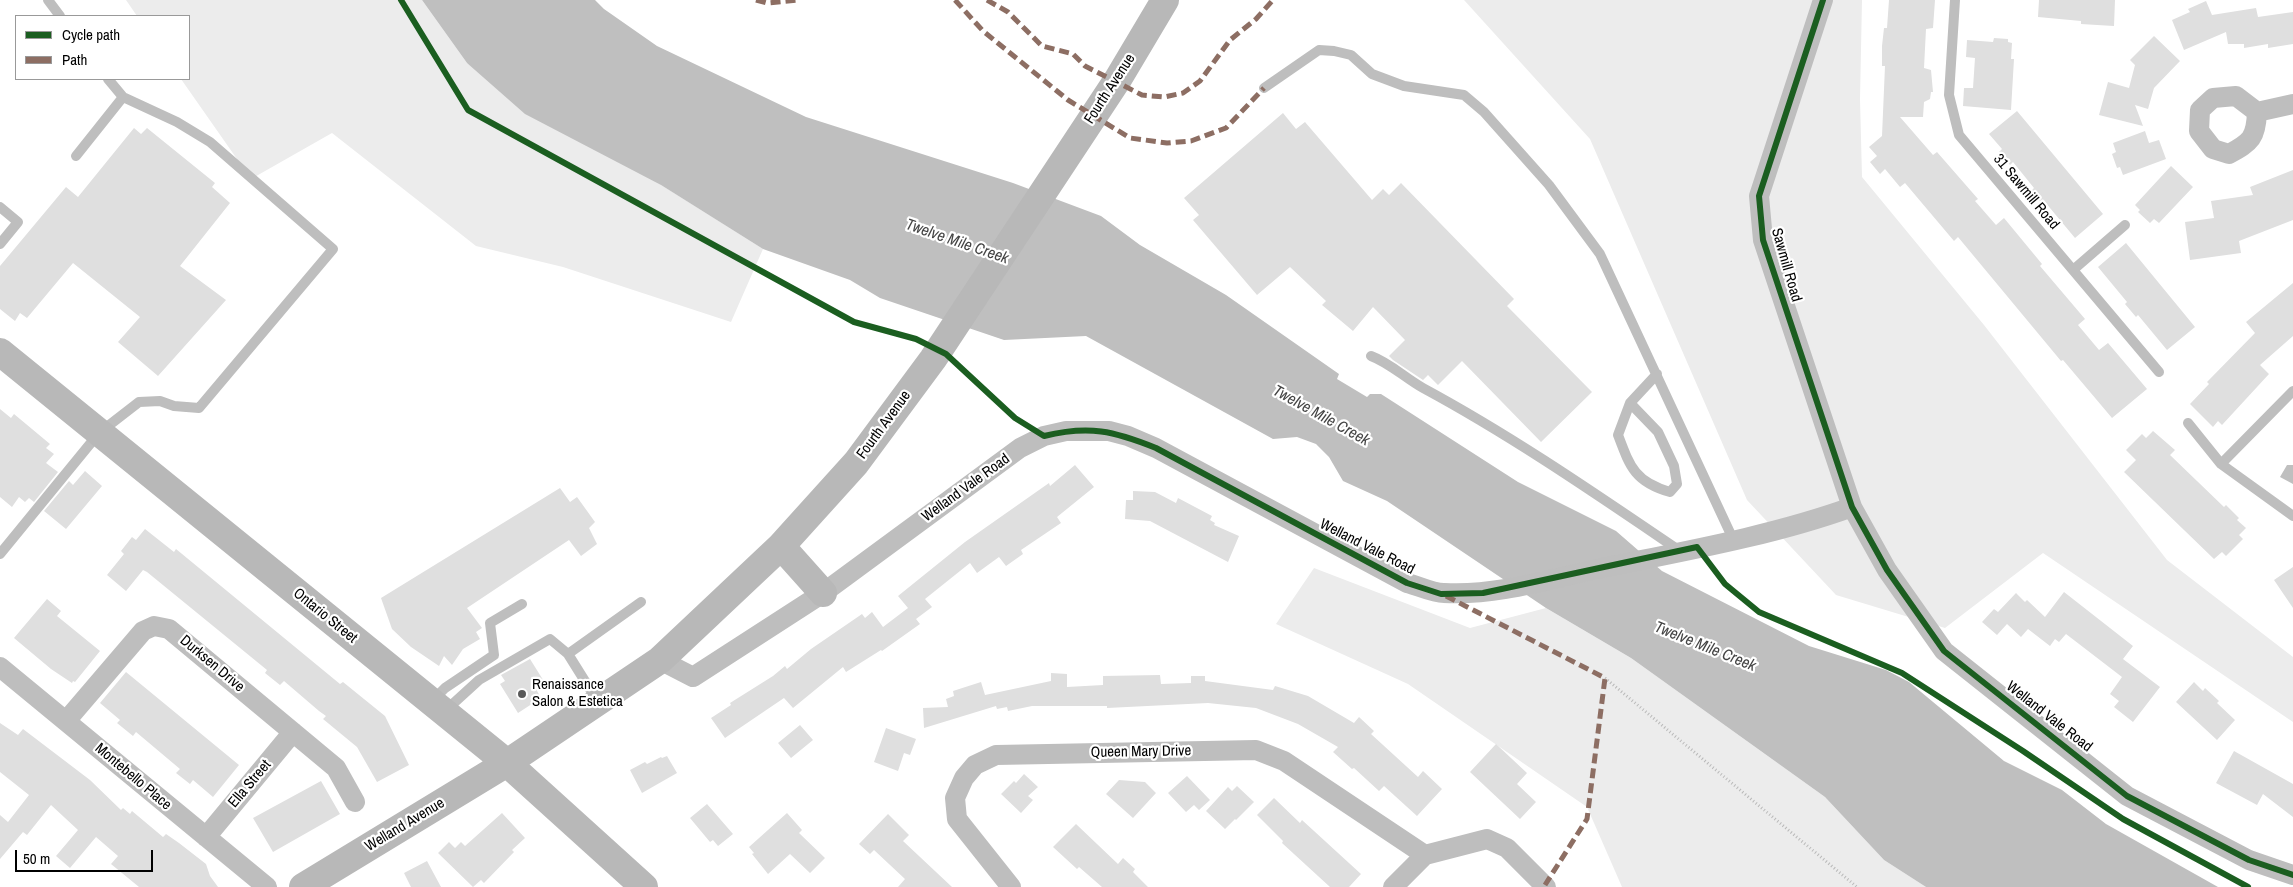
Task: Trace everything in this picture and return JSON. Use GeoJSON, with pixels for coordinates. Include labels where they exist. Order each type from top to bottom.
{"type":"FeatureCollection","features":[{"type":"Feature","properties":{"kind":"main road","name":"Fourth Avenue"},"geometry":{"type":"LineString","coordinates":[[508,763],[660,660],[781,546],[856,463],[932,359],[1118,79],[1165,0]]}},
{"type":"Feature","properties":{"kind":"main road","name":"Ontario Street"},"geometry":{"type":"LineString","coordinates":[[0,352],[508,763],[644,887]]}},
{"type":"Feature","properties":{"kind":"main road"},"geometry":{"type":"LineString","coordinates":[[781,546],[823,593]]}},
{"type":"Feature","properties":{"kind":"main road","name":"Welland Avenue"},"geometry":{"type":"LineString","coordinates":[[303,887],[508,763]]}},
{"type":"Feature","properties":{"kind":"street","name":"Sawmill Road"},"geometry":{"type":"LineString","coordinates":[[1824,0],[1759,196],[1763,240],[1852,507]]}},
{"type":"Feature","properties":{"kind":"street"},"geometry":{"type":"LineString","coordinates":[[2257,112],[2293,104]]}},
{"type":"Feature","properties":{"kind":"street","name":"Welland Vale Road"},"geometry":{"type":"LineString","coordinates":[[660,660],[693,677],[823,593],[1020,448],[1044,436],[1066,430],[1090,429],[1108,431],[1156,448],[1407,583],[1441,594],[1483,593],[1682,551],[1775,530],[1824,517],[1852,507],[1887,570],[1944,651],[2127,796],[2249,860],[2293,875]]}},
{"type":"Feature","properties":{"kind":"street","name":"Durksen Drive"},"geometry":{"type":"LineString","coordinates":[[66,721],[143,631],[154,626],[169,629],[336,768],[355,802]]}},
{"type":"Feature","properties":{"kind":"street","name":"Montebello Place"},"geometry":{"type":"LineString","coordinates":[[0,667],[267,887]]}},
{"type":"Feature","properties":{"kind":"street","name":"Ella Street"},"geometry":{"type":"LineString","coordinates":[[206,838],[293,732]]}},
{"type":"Feature","properties":{"kind":"street","name":"Queen Mary Drive"},"geometry":{"type":"LineString","coordinates":[[1011,887],[957,820],[955,798],[964,778],[975,765],[996,755],[1256,750],[1284,762],[1425,855]]}},
{"type":"Feature","properties":{"kind":"street"},"geometry":{"type":"LineString","coordinates":[[1393,887],[1425,855],[1487,838],[1507,848],[1546,887]]}},
{"type":"Feature","properties":{"kind":"lane"},"geometry":{"type":"LineString","coordinates":[[48,0],[59,15]]}},
{"type":"Feature","properties":{"kind":"lane","name":"31 Sawmill Road"},"geometry":{"type":"LineString","coordinates":[[1955,0],[1949,95],[1959,135],[2159,372]]}},
{"type":"Feature","properties":{"kind":"lane"},"geometry":{"type":"LineString","coordinates":[[1264,88],[1319,50],[1352,55],[1372,74],[1404,86],[1464,95],[1484,112],[1548,185],[1600,254],[1734,539]]}},
{"type":"Feature","properties":{"kind":"lane"},"geometry":{"type":"LineString","coordinates":[[0,554],[99,432],[139,402],[160,401],[174,406],[199,408],[333,250],[210,142],[178,122],[123,98],[109,80]]}},
{"type":"Feature","properties":{"kind":"lane"},"geometry":{"type":"LineString","coordinates":[[76,156],[123,98]]}},
{"type":"Feature","properties":{"kind":"lane"},"geometry":{"type":"LineString","coordinates":[[0,207],[18,222],[0,244]]}},
{"type":"Feature","properties":{"kind":"lane"},"geometry":{"type":"LineString","coordinates":[[2073,270],[2125,225]]}},
{"type":"Feature","properties":{"kind":"lane"},"geometry":{"type":"LineString","coordinates":[[1371,356],[1468,413],[1582,484],[1682,551]]}},
{"type":"Feature","properties":{"kind":"lane"},"geometry":{"type":"LineString","coordinates":[[1630,403],[1658,432],[1674,466],[1677,484],[1670,492],[1654,488],[1630,467],[1618,435],[1630,403],[1657,374]]}},
{"type":"Feature","properties":{"kind":"lane"},"geometry":{"type":"LineString","coordinates":[[2221,464],[2293,391]]}},
{"type":"Feature","properties":{"kind":"lane"},"geometry":{"type":"LineString","coordinates":[[2188,423],[2221,464],[2293,516]]}},
{"type":"Feature","properties":{"kind":"lane"},"geometry":{"type":"LineString","coordinates":[[568,654],[641,602]]}},
{"type":"Feature","properties":{"kind":"lane"},"geometry":{"type":"LineString","coordinates":[[438,707],[445,688],[494,655],[490,623],[522,604]]}},
{"type":"Feature","properties":{"kind":"lane"},"geometry":{"type":"LineString","coordinates":[[438,707],[479,680],[550,639],[568,654],[598,702]]}},
{"type":"Feature","properties":{"kind":"path"},"geometry":{"type":"LineString","coordinates":[[1682,551],[1759,612],[1902,672],[2023,750],[2123,819],[2248,887]]}},
{"type":"Feature","properties":{"kind":"path"},"geometry":{"type":"LineString","coordinates":[[1606,678],[1857,887]]}},
{"type":"Feature","properties":{"kind":"shaded area"},"geometry":{"type":"Polygon","coordinates":[[[126,0],[422,0],[467,63],[763,249],[731,322],[563,267],[476,246],[332,133],[251,179],[182,80],[190,80],[190,15],[136,15],[126,0]]]}},
{"type":"Feature","properties":{"kind":"shaded area"},"geometry":{"type":"Polygon","coordinates":[[[1464,0],[1862,0],[1860,99],[1862,177],[1984,325],[2167,560],[2293,657],[2293,722],[2043,553],[1945,628],[1836,595],[1747,500],[1590,139],[1464,0]]]}},
{"type":"Feature","properties":{"kind":"shaded area"},"geometry":{"type":"Polygon","coordinates":[[[1314,568],[1470,628],[1546,608],[1631,658],[1825,797],[1884,860],[1926,887],[1622,887],[1587,807],[1408,684],[1276,624],[1314,568]]]}},
{"type":"Feature","properties":{"kind":"water","name":"Twelve Mile Creek"},"geometry":{"type":"Polygon","coordinates":[[[422,0],[595,0],[604,9],[657,46],[806,117],[1013,183],[1101,216],[1140,245],[1226,295],[1339,374],[1337,379],[1367,397],[1370,394],[1381,394],[1518,482],[1616,531],[1662,571],[1809,646],[1886,670],[1909,682],[2004,761],[2062,790],[2106,824],[2218,887],[1926,887],[1884,860],[1825,797],[1631,658],[1546,608],[1387,501],[1343,481],[1329,457],[1316,444],[1297,437],[1273,439],[1086,336],[1004,340],[880,298],[850,280],[763,249],[661,185],[525,114],[467,63],[422,0]]]}},
{"type":"Feature","properties":{"kind":"water"},"geometry":{"type":"Polygon","coordinates":[[[2287,465],[2293,465],[2293,484],[2280,477],[2287,465]]]}},
{"type":"Feature","properties":{"kind":"building"},"geometry":{"type":"Polygon","coordinates":[[[1889,0],[1935,0],[1933,28],[1926,29],[1924,68],[1931,70],[1933,92],[1931,92],[1930,99],[1924,102],[1923,117],[1900,117],[1933,155],[1937,152],[1978,199],[1975,201],[1996,225],[2004,218],[2042,264],[2040,266],[2085,319],[2078,325],[2099,350],[2108,343],[2147,389],[2112,418],[2063,360],[2061,361],[1958,237],[1954,241],[1905,183],[1900,187],[1885,169],[1880,174],[1870,162],[1877,156],[1869,147],[1882,136],[1885,66],[1882,66],[1882,46],[1884,28],[1887,28],[1889,0]]]}},
{"type":"Feature","properties":{"kind":"building"},"geometry":{"type":"Polygon","coordinates":[[[2039,0],[2115,0],[2114,26],[2081,24],[2081,21],[2038,17],[2039,0]]]}},
{"type":"Feature","properties":{"kind":"building"},"geometry":{"type":"Polygon","coordinates":[[[2206,1],[2212,15],[2256,8],[2258,17],[2293,12],[2293,44],[2268,48],[2268,44],[2244,48],[2244,44],[2228,44],[2226,32],[2184,50],[2172,20],[2190,12],[2188,9],[2206,1]]]}},
{"type":"Feature","properties":{"kind":"building"},"geometry":{"type":"Polygon","coordinates":[[[2154,36],[2180,61],[2154,88],[2148,109],[2135,105],[2143,126],[2099,115],[2108,82],[2129,88],[2135,65],[2130,60],[2154,36]]]}},
{"type":"Feature","properties":{"kind":"building"},"geometry":{"type":"Polygon","coordinates":[[[1994,38],[2008,39],[2008,42],[2012,43],[2011,59],[2014,59],[2011,110],[1963,106],[1964,88],[1973,88],[1975,58],[1966,57],[1967,40],[1993,42],[1994,38]]]}},
{"type":"Feature","properties":{"kind":"building"},"geometry":{"type":"Polygon","coordinates":[[[2017,111],[2103,214],[2075,238],[2045,202],[2042,204],[2031,191],[2034,188],[2013,162],[2010,165],[1999,152],[2002,149],[1989,134],[2017,111]]]}},
{"type":"Feature","properties":{"kind":"building"},"geometry":{"type":"Polygon","coordinates":[[[1283,113],[1296,129],[1305,122],[1372,200],[1383,189],[1389,195],[1401,183],[1514,299],[1507,306],[1592,392],[1541,442],[1462,361],[1438,385],[1428,375],[1423,380],[1393,360],[1389,356],[1405,340],[1373,307],[1353,331],[1322,305],[1326,301],[1290,267],[1257,295],[1193,220],[1199,215],[1184,198],[1283,113]]]}},
{"type":"Feature","properties":{"kind":"building"},"geometry":{"type":"Polygon","coordinates":[[[134,128],[141,134],[147,128],[215,183],[212,187],[230,203],[180,266],[226,300],[158,376],[118,342],[140,317],[73,263],[27,318],[20,313],[15,321],[0,309],[0,266],[66,187],[78,197],[134,128]]]}},
{"type":"Feature","properties":{"kind":"building"},"geometry":{"type":"Polygon","coordinates":[[[2145,131],[2149,143],[2159,140],[2166,159],[2123,175],[2120,167],[2117,168],[2112,154],[2116,152],[2113,143],[2145,131]]]}},
{"type":"Feature","properties":{"kind":"building"},"geometry":{"type":"Polygon","coordinates":[[[2171,166],[2193,187],[2159,223],[2154,219],[2150,223],[2138,212],[2140,210],[2135,205],[2171,166]]]}},
{"type":"Feature","properties":{"kind":"building"},"geometry":{"type":"Polygon","coordinates":[[[2293,170],[2293,220],[2239,241],[2241,253],[2190,260],[2185,222],[2214,218],[2211,201],[2253,195],[2250,187],[2293,170]]]}},
{"type":"Feature","properties":{"kind":"building"},"geometry":{"type":"Polygon","coordinates":[[[2126,243],[2195,327],[2167,350],[2138,315],[2136,317],[2125,304],[2127,302],[2098,267],[2126,243]]]}},
{"type":"Feature","properties":{"kind":"building"},"geometry":{"type":"Polygon","coordinates":[[[2293,283],[2293,336],[2260,365],[2269,374],[2222,425],[2218,421],[2213,427],[2190,404],[2209,384],[2207,382],[2255,333],[2246,322],[2293,283]]]}},
{"type":"Feature","properties":{"kind":"building"},"geometry":{"type":"Polygon","coordinates":[[[0,409],[11,418],[14,414],[50,444],[46,448],[54,454],[46,463],[58,472],[34,502],[29,498],[25,502],[19,497],[12,507],[0,497],[0,409]]]}},
{"type":"Feature","properties":{"kind":"building"},"geometry":{"type":"Polygon","coordinates":[[[2153,431],[2175,450],[2170,455],[2224,507],[2226,505],[2239,518],[2237,520],[2246,528],[2239,535],[2243,539],[2226,556],[2222,552],[2214,559],[2124,472],[2136,460],[2126,450],[2142,434],[2146,438],[2153,431]]]}},
{"type":"Feature","properties":{"kind":"building"},"geometry":{"type":"Polygon","coordinates":[[[1075,465],[1094,487],[1057,517],[1061,523],[1021,550],[1023,554],[1006,566],[999,557],[977,573],[970,563],[925,599],[932,607],[916,619],[920,624],[882,651],[846,672],[843,667],[793,708],[784,698],[725,738],[711,718],[731,705],[730,703],[773,676],[785,666],[787,669],[811,649],[862,614],[865,618],[872,612],[883,627],[908,608],[898,596],[965,542],[1049,483],[1050,486],[1075,465]]]}},
{"type":"Feature","properties":{"kind":"building"},"geometry":{"type":"Polygon","coordinates":[[[85,471],[102,486],[66,529],[44,511],[69,481],[73,485],[85,471]]]}},
{"type":"Feature","properties":{"kind":"building"},"geometry":{"type":"Polygon","coordinates":[[[560,488],[570,502],[577,497],[595,522],[589,528],[597,544],[581,556],[569,540],[467,608],[482,628],[476,632],[480,639],[463,649],[452,665],[444,656],[439,666],[411,647],[392,629],[381,598],[560,488]]]}},
{"type":"Feature","properties":{"kind":"building"},"geometry":{"type":"Polygon","coordinates":[[[1133,491],[1155,492],[1176,503],[1178,498],[1212,516],[1210,520],[1215,523],[1214,525],[1239,536],[1228,562],[1150,521],[1125,519],[1126,500],[1133,500],[1133,491]]]}},
{"type":"Feature","properties":{"kind":"building"},"geometry":{"type":"Polygon","coordinates":[[[145,529],[174,552],[176,549],[340,684],[343,682],[385,716],[409,765],[377,782],[357,747],[323,719],[326,716],[284,681],[280,685],[265,673],[267,670],[147,572],[143,570],[126,591],[107,575],[124,554],[121,551],[132,537],[136,540],[145,529]]]}},
{"type":"Feature","properties":{"kind":"building"},"geometry":{"type":"Polygon","coordinates":[[[2293,567],[2293,608],[2274,580],[2293,567]]]}},
{"type":"Feature","properties":{"kind":"building"},"geometry":{"type":"Polygon","coordinates":[[[2064,592],[2133,646],[2123,659],[2160,687],[2133,722],[2114,707],[2119,701],[2110,694],[2122,677],[2066,634],[2059,642],[2055,639],[2050,646],[2028,629],[2021,637],[2007,624],[1997,635],[1982,622],[1994,609],[1998,612],[2016,593],[2025,602],[2027,600],[2045,617],[2064,592]]]}},
{"type":"Feature","properties":{"kind":"building"},"geometry":{"type":"Polygon","coordinates":[[[47,599],[61,611],[57,616],[100,651],[75,682],[73,681],[72,683],[51,669],[14,638],[47,599]]]}},
{"type":"Feature","properties":{"kind":"building"},"geometry":{"type":"Polygon","coordinates":[[[530,659],[545,683],[536,689],[541,698],[518,713],[500,684],[505,681],[501,675],[530,659]]]}},
{"type":"Feature","properties":{"kind":"building"},"geometry":{"type":"Polygon","coordinates":[[[126,672],[239,765],[213,797],[193,780],[190,784],[176,773],[180,769],[136,732],[133,736],[117,723],[120,720],[100,703],[126,672]]]}},
{"type":"Feature","properties":{"kind":"building"},"geometry":{"type":"Polygon","coordinates":[[[1051,673],[1067,674],[1067,687],[1103,685],[1103,676],[1160,675],[1161,684],[1191,683],[1191,676],[1205,676],[1205,681],[1273,690],[1275,686],[1308,696],[1354,723],[1359,717],[1374,731],[1371,734],[1418,777],[1423,771],[1442,789],[1417,816],[1384,786],[1379,791],[1354,768],[1352,769],[1333,752],[1338,747],[1298,724],[1256,708],[1208,703],[1107,708],[1107,706],[1032,706],[1008,711],[1007,707],[997,709],[996,706],[924,728],[923,708],[948,707],[946,699],[954,696],[953,691],[981,682],[985,695],[1051,681],[1051,673]]]}},
{"type":"Feature","properties":{"kind":"building"},"geometry":{"type":"Polygon","coordinates":[[[2194,682],[2203,691],[2205,688],[2219,701],[2217,703],[2235,720],[2217,740],[2176,702],[2194,682]]]}},
{"type":"Feature","properties":{"kind":"building"},"geometry":{"type":"Polygon","coordinates":[[[0,723],[18,735],[23,729],[90,780],[121,810],[123,808],[130,814],[132,811],[163,837],[166,834],[179,843],[206,864],[210,876],[218,887],[139,887],[111,864],[118,856],[96,837],[70,868],[56,856],[78,830],[51,805],[27,835],[23,832],[0,859],[0,815],[8,822],[29,795],[0,772],[0,723]]]}},
{"type":"Feature","properties":{"kind":"building"},"geometry":{"type":"Polygon","coordinates":[[[800,725],[813,740],[791,758],[778,743],[800,725]]]}},
{"type":"Feature","properties":{"kind":"building"},"geometry":{"type":"Polygon","coordinates":[[[886,728],[916,739],[910,755],[904,753],[898,771],[874,762],[886,728]]]}},
{"type":"Feature","properties":{"kind":"building"},"geometry":{"type":"Polygon","coordinates":[[[1496,744],[1527,773],[1517,784],[1536,802],[1520,819],[1470,772],[1496,744]]]}},
{"type":"Feature","properties":{"kind":"building"},"geometry":{"type":"Polygon","coordinates":[[[2234,751],[2293,784],[2293,817],[2263,794],[2257,805],[2216,783],[2234,751]]]}},
{"type":"Feature","properties":{"kind":"building"},"geometry":{"type":"Polygon","coordinates":[[[667,756],[677,773],[642,793],[630,770],[645,762],[647,764],[667,756]]]}},
{"type":"Feature","properties":{"kind":"building"},"geometry":{"type":"Polygon","coordinates":[[[1024,774],[1038,787],[1028,796],[1033,800],[1021,813],[1001,794],[1014,781],[1016,783],[1024,774]]]}},
{"type":"Feature","properties":{"kind":"building"},"geometry":{"type":"Polygon","coordinates":[[[1187,776],[1210,800],[1199,810],[1194,805],[1186,812],[1168,793],[1187,776]]]}},
{"type":"Feature","properties":{"kind":"building"},"geometry":{"type":"Polygon","coordinates":[[[1119,780],[1145,782],[1156,793],[1133,818],[1106,794],[1119,780]]]}},
{"type":"Feature","properties":{"kind":"building"},"geometry":{"type":"Polygon","coordinates":[[[321,781],[340,814],[273,852],[253,818],[321,781]]]}},
{"type":"Feature","properties":{"kind":"building"},"geometry":{"type":"Polygon","coordinates":[[[1237,786],[1254,802],[1225,829],[1206,811],[1228,787],[1232,791],[1237,786]]]}},
{"type":"Feature","properties":{"kind":"building"},"geometry":{"type":"Polygon","coordinates":[[[1274,798],[1300,823],[1302,820],[1361,874],[1349,887],[1330,887],[1282,843],[1283,841],[1257,815],[1274,798]]]}},
{"type":"Feature","properties":{"kind":"building"},"geometry":{"type":"Polygon","coordinates":[[[707,804],[733,834],[718,846],[713,840],[710,842],[690,818],[707,804]]]}},
{"type":"Feature","properties":{"kind":"building"},"geometry":{"type":"Polygon","coordinates":[[[502,813],[525,838],[512,850],[514,852],[484,883],[481,880],[473,887],[438,853],[449,842],[455,848],[461,842],[465,846],[502,813]]]}},
{"type":"Feature","properties":{"kind":"building"},"geometry":{"type":"Polygon","coordinates":[[[787,813],[802,830],[799,833],[825,858],[810,873],[790,854],[768,874],[752,854],[754,853],[749,847],[787,813]]]}},
{"type":"Feature","properties":{"kind":"building"},"geometry":{"type":"Polygon","coordinates":[[[888,814],[909,835],[903,841],[952,887],[898,887],[905,879],[874,850],[870,854],[859,844],[888,814]]]}},
{"type":"Feature","properties":{"kind":"building"},"geometry":{"type":"Polygon","coordinates":[[[1076,824],[1118,864],[1123,858],[1135,869],[1133,872],[1148,887],[1102,887],[1079,867],[1077,869],[1053,847],[1076,824]]]}},
{"type":"Feature","properties":{"kind":"building"},"geometry":{"type":"Polygon","coordinates":[[[427,861],[441,887],[411,887],[404,873],[427,861]]]}},
{"type":"Feature","properties":{"kind":"marked path"},"geometry":{"type":"LineString","coordinates":[[756,0],[767,3],[798,0]]}},
{"type":"Feature","properties":{"kind":"marked path"},"geometry":{"type":"LineString","coordinates":[[955,0],[983,31],[1068,100],[1130,138],[1167,143],[1191,141],[1226,128],[1264,88]]}},
{"type":"Feature","properties":{"kind":"marked path"},"geometry":{"type":"LineString","coordinates":[[987,0],[1008,12],[1042,46],[1073,54],[1085,66],[1142,95],[1164,97],[1183,93],[1200,81],[1230,40],[1256,19],[1273,0]]}},
{"type":"Feature","properties":{"kind":"marked path"},"geometry":{"type":"LineString","coordinates":[[1446,596],[1605,678],[1587,819],[1545,885]]}},
{"type":"Feature","properties":{"kind":"cycle path"},"geometry":{"type":"LineString","coordinates":[[401,0],[468,110],[854,322],[916,339],[946,354],[1015,418],[1044,436],[1088,430],[1127,437],[1156,448],[1407,583],[1441,594],[1483,593],[1697,547],[1725,584],[1759,612],[1902,673],[2023,751],[2123,819],[2248,887]]}},
{"type":"Feature","properties":{"kind":"cycle path"},"geometry":{"type":"LineString","coordinates":[[1823,0],[1759,196],[1763,240],[1852,507],[1887,570],[1944,651],[2127,796],[2249,860],[2293,875]]}},
{"type":"Feature","properties":{"kind":"place","name":"Renaissance Salon & Estetica"},"geometry":{"type":"Point","coordinates":[522,694]}}]}
